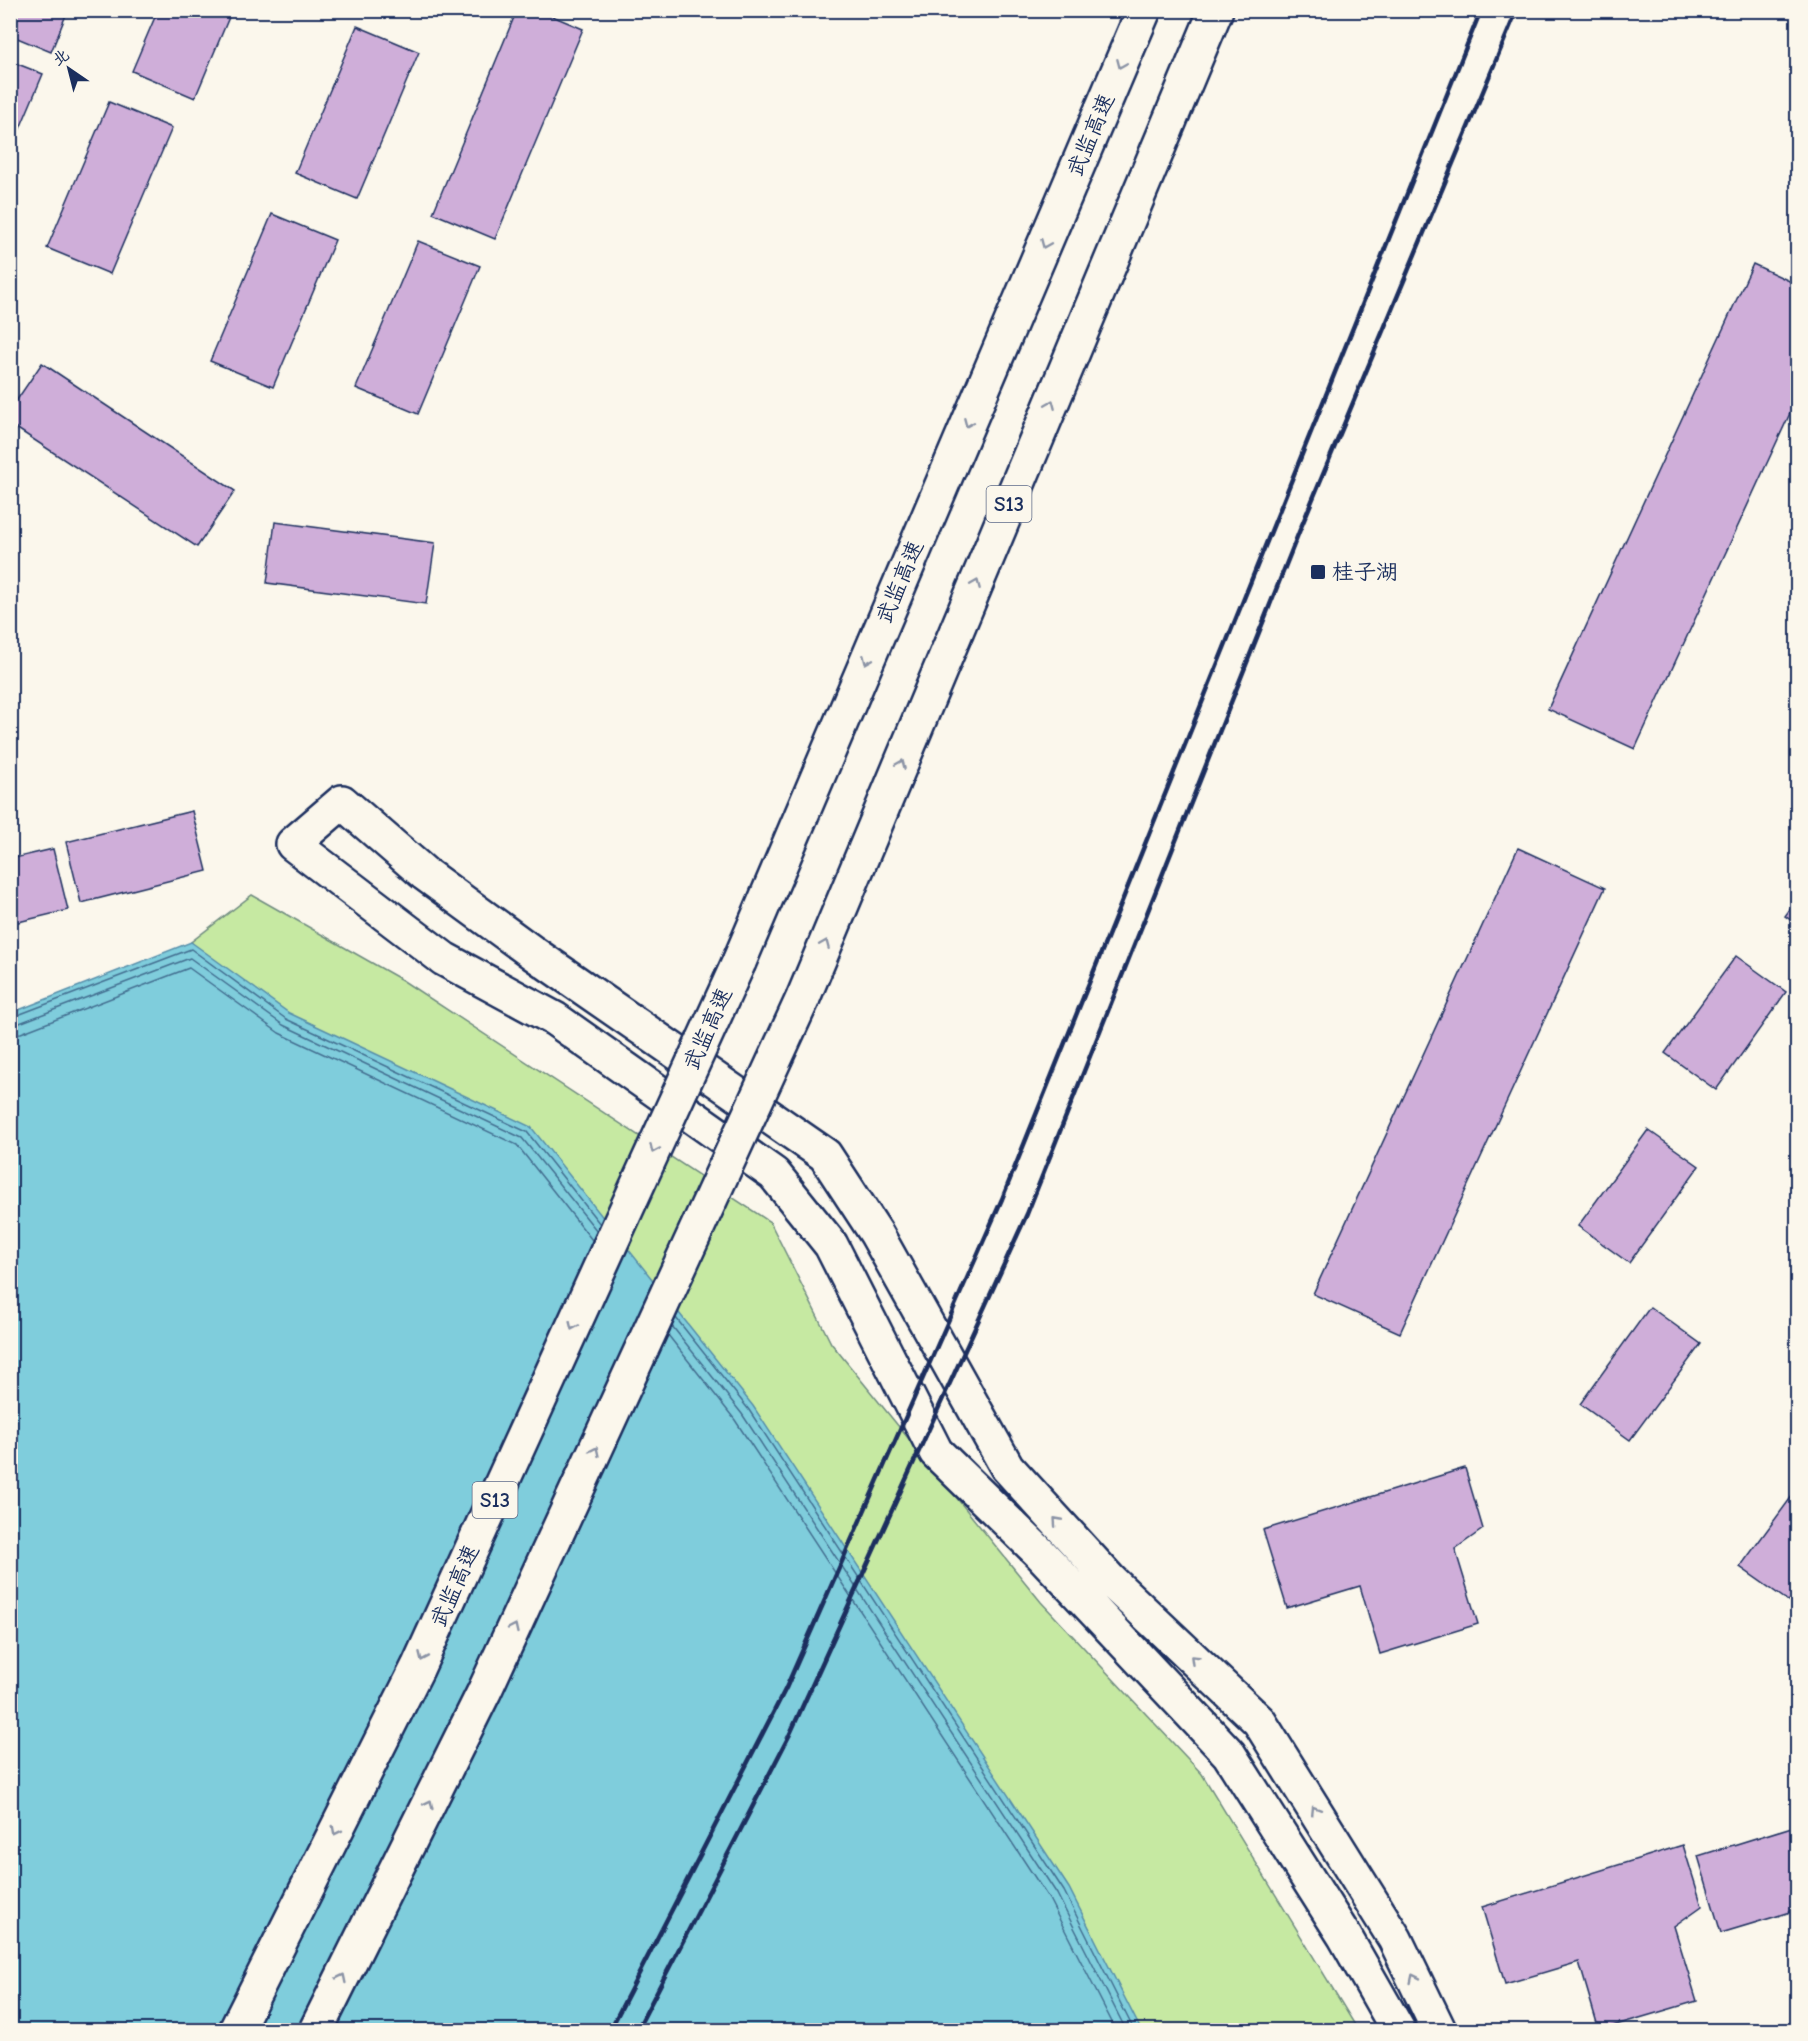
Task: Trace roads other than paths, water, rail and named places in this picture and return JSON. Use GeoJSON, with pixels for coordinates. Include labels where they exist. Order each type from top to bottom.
{"type":"FeatureCollection","features":[{"type":"Feature","properties":{"kind":"main road","name":"武监高速"},"geometry":{"type":"LineString","coordinates":[[236,2031],[418,1667],[739,962],[1144,10]]}},
{"type":"Feature","properties":{"kind":"main road","name":"S13"},"geometry":{"type":"LineString","coordinates":[[316,2031],[484,1692],[803,998],[1216,10]]}},
{"type":"Feature","properties":{"kind":"main road"},"geometry":{"type":"LineString","coordinates":[[1398,2031],[1345,1937],[1229,1754],[1040,1553],[936,1452],[831,1245],[774,1174],[555,1019],[444,959],[293,844],[342,802],[425,874],[452,894],[533,953],[825,1155],[876,1233],[1007,1467],[1111,1581],[1259,1721],[1395,1939],[1439,2031]]}},
{"type":"Feature","properties":{"kind":"water"},"geometry":{"type":"Polygon","coordinates":[[[191,942],[289,1013],[531,1127],[753,1406],[1069,1888],[1141,2030],[11,2030],[11,1013],[191,942]]]}},
{"type":"Feature","properties":{"kind":"railway"},"geometry":{"type":"LineString","coordinates":[[610,2030],[786,1688],[1002,1199],[1481,10]]}},
{"type":"Feature","properties":{"kind":"railway"},"geometry":{"type":"LineString","coordinates":[[637,2030],[789,1736],[1027,1214],[1299,532],[1517,10]]}},
{"type":"Feature","properties":{"kind":"place","name":"桂子湖"},"geometry":{"type":"Point","coordinates":[1318,572]}}]}
